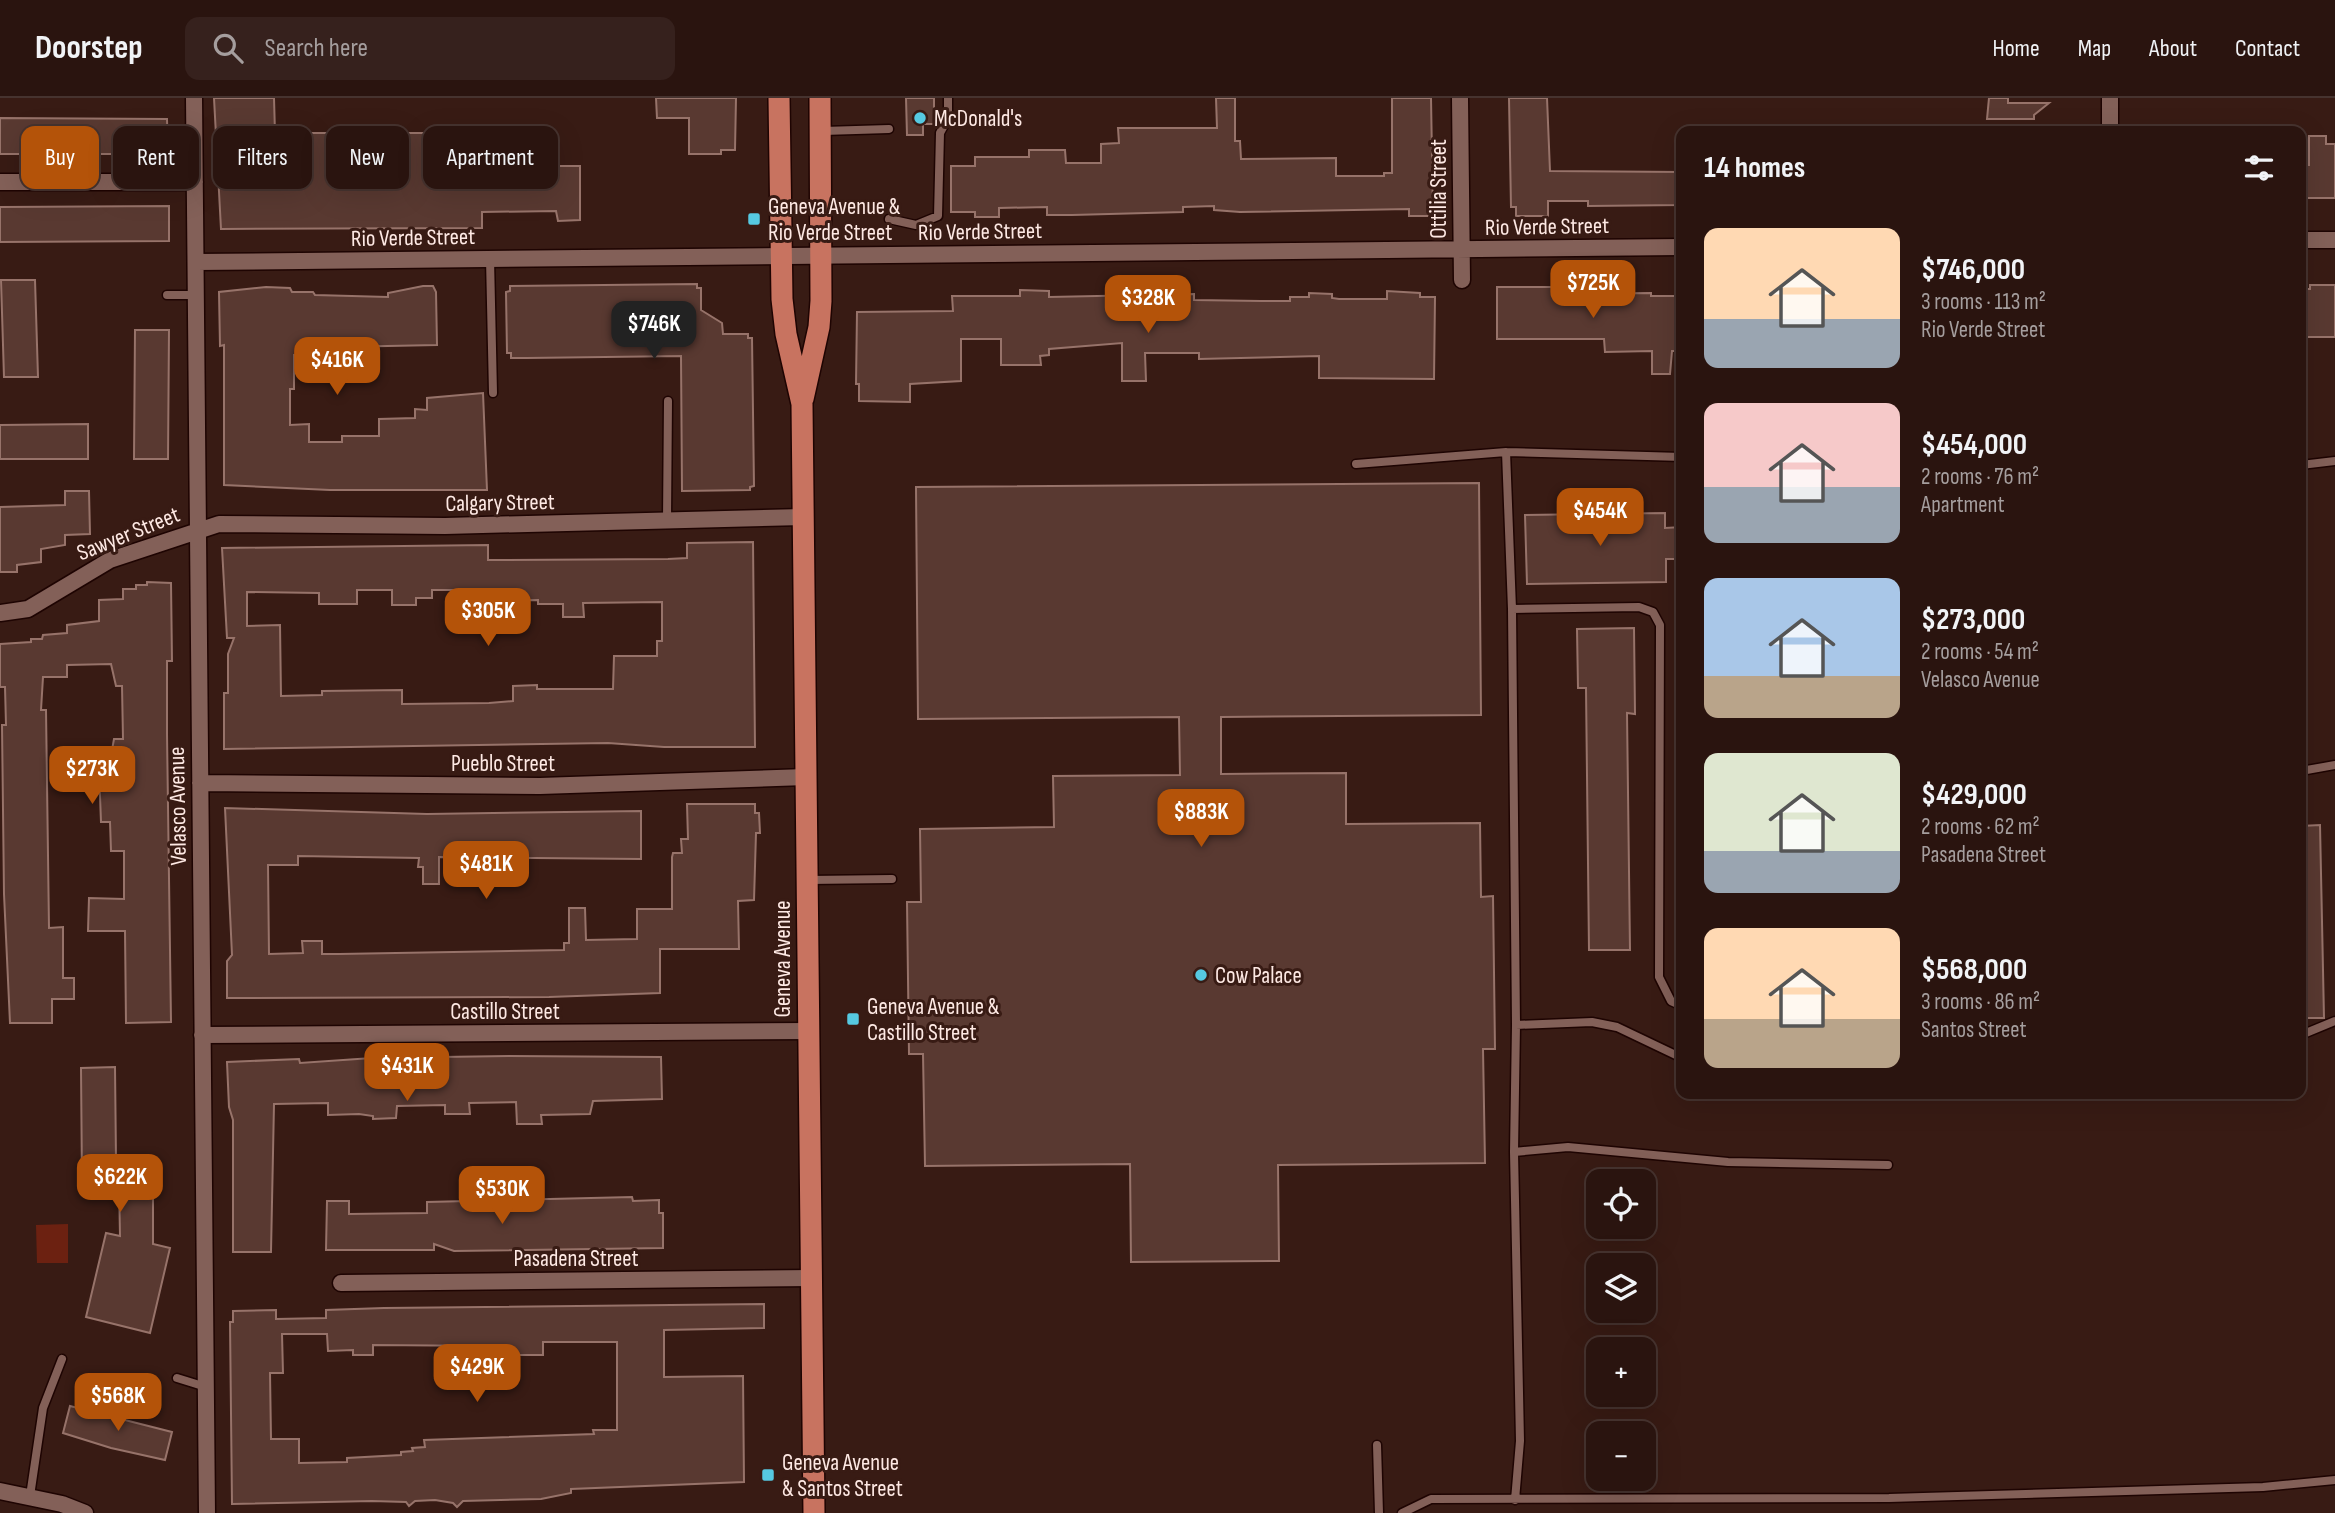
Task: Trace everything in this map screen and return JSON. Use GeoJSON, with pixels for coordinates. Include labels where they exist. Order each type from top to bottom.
{"type":"FeatureCollection","features":[{"type":"Feature","properties":{"kind":"main road","name":"Geneva Avenue"},"geometry":{"type":"LineString","coordinates":[[779,98],[781,256],[786,334],[802,404],[814,1513]]}},
{"type":"Feature","properties":{"kind":"main road","name":"Geneva Avenue"},"geometry":{"type":"LineString","coordinates":[[802,404],[819,327],[820,98]]}},
{"type":"Feature","properties":{"kind":"street","name":"Velasco Avenue"},"geometry":{"type":"LineString","coordinates":[[194,98],[194,126]]}},
{"type":"Feature","properties":{"kind":"street","name":"Ottilia Street"},"geometry":{"type":"LineString","coordinates":[[1460,98],[1462,280]]}},
{"type":"Feature","properties":{"kind":"street"},"geometry":{"type":"LineString","coordinates":[[2110,98],[2110,126]]}},
{"type":"Feature","properties":{"kind":"street"},"geometry":{"type":"LineString","coordinates":[[0,182],[113,182]]}},
{"type":"Feature","properties":{"kind":"street","name":"Velasco Avenue"},"geometry":{"type":"LineString","coordinates":[[195,189],[206,1513]]}},
{"type":"Feature","properties":{"kind":"street"},"geometry":{"type":"LineString","coordinates":[[2306,240],[2335,240]]}},
{"type":"Feature","properties":{"kind":"street","name":"Rio Verde Street"},"geometry":{"type":"LineString","coordinates":[[195,262],[1676,247]]}},
{"type":"Feature","properties":{"kind":"street","name":"Calgary Street"},"geometry":{"type":"LineString","coordinates":[[198,530],[238,522],[445,526],[803,517]]}},
{"type":"Feature","properties":{"kind":"street","name":"Sawyer Street"},"geometry":{"type":"LineString","coordinates":[[0,613],[28,609],[101,564],[198,530]]}},
{"type":"Feature","properties":{"kind":"street","name":"Pueblo Street"},"geometry":{"type":"LineString","coordinates":[[200,783],[540,786],[806,777]]}},
{"type":"Feature","properties":{"kind":"street","name":"Castillo Street"},"geometry":{"type":"LineString","coordinates":[[202,1035],[808,1031]]}},
{"type":"Feature","properties":{"kind":"street","name":"Pasadena Street"},"geometry":{"type":"LineString","coordinates":[[341,1283],[811,1278]]}},
{"type":"Feature","properties":{"kind":"street"},"geometry":{"type":"LineString","coordinates":[[0,1491],[30,1496],[85,1513]]}},
{"type":"Feature","properties":{"kind":"lane"},"geometry":{"type":"LineString","coordinates":[[889,219],[916,225],[938,216],[940,133],[948,118],[948,98]]}},
{"type":"Feature","properties":{"kind":"lane"},"geometry":{"type":"LineString","coordinates":[[820,131],[889,130]]}},
{"type":"Feature","properties":{"kind":"lane"},"geometry":{"type":"LineString","coordinates":[[490,259],[493,393]]}},
{"type":"Feature","properties":{"kind":"lane"},"geometry":{"type":"LineString","coordinates":[[167,295],[196,295]]}},
{"type":"Feature","properties":{"kind":"lane"},"geometry":{"type":"LineString","coordinates":[[667,521],[668,401]]}},
{"type":"Feature","properties":{"kind":"lane"},"geometry":{"type":"LineString","coordinates":[[1356,464],[1506,452],[1676,457]]}},
{"type":"Feature","properties":{"kind":"lane"},"geometry":{"type":"LineString","coordinates":[[1506,452],[1512,609],[1516,1026],[1514,1152],[1520,1441],[1515,1500]]}},
{"type":"Feature","properties":{"kind":"lane"},"geometry":{"type":"LineString","coordinates":[[2306,464],[2335,461]]}},
{"type":"Feature","properties":{"kind":"lane"},"geometry":{"type":"LineString","coordinates":[[1512,609],[1639,607],[1653,612],[1660,625],[1659,977],[1671,1001],[1676,1003]]}},
{"type":"Feature","properties":{"kind":"lane"},"geometry":{"type":"LineString","coordinates":[[2306,770],[2335,765]]}},
{"type":"Feature","properties":{"kind":"lane"},"geometry":{"type":"LineString","coordinates":[[807,880],[892,879]]}},
{"type":"Feature","properties":{"kind":"lane"},"geometry":{"type":"LineString","coordinates":[[2306,1033],[2335,1021]]}},
{"type":"Feature","properties":{"kind":"lane"},"geometry":{"type":"LineString","coordinates":[[1516,1026],[1592,1022],[1617,1027],[1676,1055]]}},
{"type":"Feature","properties":{"kind":"lane"},"geometry":{"type":"LineString","coordinates":[[1514,1152],[1568,1147],[1728,1162],[1888,1165]]}},
{"type":"Feature","properties":{"kind":"lane"},"geometry":{"type":"LineString","coordinates":[[30,1496],[43,1408],[62,1359]]}},
{"type":"Feature","properties":{"kind":"lane"},"geometry":{"type":"LineString","coordinates":[[177,1378],[205,1387]]}},
{"type":"Feature","properties":{"kind":"lane"},"geometry":{"type":"LineString","coordinates":[[1377,1445],[1379,1513]]}},
{"type":"Feature","properties":{"kind":"lane"},"geometry":{"type":"LineString","coordinates":[[1402,1513],[1431,1499],[1900,1498],[2263,1487],[2335,1480]]}},
{"type":"Feature","properties":{"kind":"shaded area"},"geometry":{"type":"Polygon","coordinates":[[[68,1224],[68,1263],[37,1263],[36,1225],[68,1224]]]}},
{"type":"Feature","properties":{"kind":"building"},"geometry":{"type":"Polygon","coordinates":[[[214,98],[274,98],[275,126],[215,126],[214,98]]]}},
{"type":"Feature","properties":{"kind":"building"},"geometry":{"type":"Polygon","coordinates":[[[656,98],[736,98],[735,150],[721,150],[721,154],[689,154],[689,118],[657,118],[656,98]]]}},
{"type":"Feature","properties":{"kind":"building","name":"McDonald's"},"geometry":{"type":"Polygon","coordinates":[[[906,98],[934,98],[934,124],[923,124],[923,135],[907,135],[906,98]]]}},
{"type":"Feature","properties":{"kind":"building"},"geometry":{"type":"Polygon","coordinates":[[[1216,98],[1235,98],[1235,141],[1240,141],[1241,159],[1336,158],[1336,176],[1384,176],[1384,173],[1392,173],[1392,98],[1431,98],[1433,216],[1409,216],[1409,209],[1240,212],[1214,210],[1214,206],[1183,207],[1183,212],[1072,215],[1047,215],[1047,207],[999,208],[999,217],[975,217],[975,212],[951,212],[951,166],[975,166],[975,157],[1029,157],[1029,150],[1065,150],[1066,163],[1101,163],[1101,144],[1119,143],[1118,128],[1217,128],[1216,98]]]}},
{"type":"Feature","properties":{"kind":"building"},"geometry":{"type":"Polygon","coordinates":[[[1509,98],[1547,98],[1550,171],[1676,172],[1676,205],[1588,206],[1588,201],[1548,201],[1548,216],[1516,216],[1516,207],[1511,207],[1509,98]]]}},
{"type":"Feature","properties":{"kind":"building"},"geometry":{"type":"Polygon","coordinates":[[[1989,98],[2008,98],[2008,103],[2049,103],[2034,115],[2034,119],[1987,119],[1989,98]]]}},
{"type":"Feature","properties":{"kind":"building"},"geometry":{"type":"Polygon","coordinates":[[[0,118],[167,119],[167,126],[113,126],[113,154],[99,154],[99,126],[21,126],[21,154],[0,154],[0,118]]]}},
{"type":"Feature","properties":{"kind":"building"},"geometry":{"type":"Polygon","coordinates":[[[312,133],[326,133],[326,189],[409,189],[409,133],[423,133],[423,189],[558,189],[558,166],[580,166],[580,220],[558,221],[556,211],[482,212],[482,228],[221,229],[219,189],[312,189],[312,133]]]}},
{"type":"Feature","properties":{"kind":"building"},"geometry":{"type":"Polygon","coordinates":[[[2309,136],[2326,136],[2326,144],[2335,144],[2335,198],[2306,198],[2306,165],[2309,165],[2309,136]]]}},
{"type":"Feature","properties":{"kind":"building"},"geometry":{"type":"Polygon","coordinates":[[[169,206],[169,241],[0,242],[0,207],[169,206]]]}},
{"type":"Feature","properties":{"kind":"building"},"geometry":{"type":"Polygon","coordinates":[[[1,280],[35,280],[38,377],[4,377],[1,280]]]}},
{"type":"Feature","properties":{"kind":"building"},"geometry":{"type":"Polygon","coordinates":[[[697,284],[697,288],[701,288],[701,310],[722,323],[723,334],[748,334],[748,338],[752,338],[754,486],[750,487],[750,490],[682,491],[681,356],[511,358],[511,353],[507,353],[506,292],[510,291],[510,286],[697,284]]]}},
{"type":"Feature","properties":{"kind":"building"},"geometry":{"type":"Polygon","coordinates":[[[2310,285],[2335,285],[2335,337],[2306,337],[2306,289],[2310,289],[2310,285]]]}},
{"type":"Feature","properties":{"kind":"building"},"geometry":{"type":"Polygon","coordinates":[[[433,286],[436,292],[437,345],[338,347],[338,355],[294,355],[290,425],[309,424],[309,442],[342,442],[342,436],[379,436],[379,419],[415,418],[415,409],[427,410],[427,398],[483,393],[487,490],[330,490],[224,485],[224,345],[220,346],[219,292],[266,287],[290,288],[292,292],[313,292],[315,295],[388,297],[388,293],[433,286]]]}},
{"type":"Feature","properties":{"kind":"building"},"geometry":{"type":"Polygon","coordinates":[[[1497,287],[1556,287],[1555,294],[1651,293],[1651,296],[1676,296],[1676,351],[1672,351],[1670,374],[1652,374],[1652,351],[1605,352],[1604,339],[1497,339],[1497,287]]]}},
{"type":"Feature","properties":{"kind":"building"},"geometry":{"type":"Polygon","coordinates":[[[1020,290],[1049,291],[1049,297],[1194,294],[1194,300],[1261,301],[1290,301],[1290,297],[1309,297],[1309,293],[1332,294],[1332,298],[1339,299],[1387,299],[1387,291],[1420,293],[1420,297],[1435,297],[1434,379],[1319,378],[1319,356],[1199,359],[1199,353],[1145,353],[1146,381],[1122,381],[1122,343],[1049,349],[1049,355],[1040,356],[1041,365],[1001,365],[1001,339],[961,339],[961,381],[910,384],[910,402],[859,401],[859,384],[856,384],[857,312],[953,311],[952,296],[1020,296],[1020,290]]]}},
{"type":"Feature","properties":{"kind":"building"},"geometry":{"type":"Polygon","coordinates":[[[135,330],[169,330],[168,459],[134,459],[135,330]]]}},
{"type":"Feature","properties":{"kind":"building"},"geometry":{"type":"Polygon","coordinates":[[[88,424],[88,459],[0,459],[0,425],[88,424]]]}},
{"type":"Feature","properties":{"kind":"building","name":"Cow Palace"},"geometry":{"type":"Polygon","coordinates":[[[1479,483],[1481,715],[1221,717],[1221,774],[1346,773],[1346,824],[1480,823],[1481,897],[1493,896],[1495,1049],[1483,1049],[1485,1163],[1278,1165],[1279,1261],[1131,1262],[1130,1164],[925,1166],[923,1054],[909,1054],[907,902],[921,902],[920,829],[1054,827],[1053,776],[1180,775],[1179,717],[918,719],[916,487],[1479,483]]]}},
{"type":"Feature","properties":{"kind":"building"},"geometry":{"type":"Polygon","coordinates":[[[65,491],[89,491],[90,534],[65,535],[65,545],[41,549],[41,562],[17,565],[17,572],[0,572],[0,507],[65,505],[65,491]]]}},
{"type":"Feature","properties":{"kind":"building"},"geometry":{"type":"Polygon","coordinates":[[[1665,513],[1665,528],[1676,527],[1676,559],[1666,559],[1666,582],[1527,584],[1525,515],[1665,513]]]}},
{"type":"Feature","properties":{"kind":"building"},"geometry":{"type":"Polygon","coordinates":[[[753,542],[755,747],[664,747],[608,743],[224,749],[224,693],[228,693],[228,654],[234,638],[227,638],[222,548],[488,545],[488,560],[668,559],[687,558],[687,543],[753,542]],[[357,590],[357,604],[319,604],[319,593],[247,592],[247,626],[280,625],[281,696],[322,695],[322,691],[402,690],[402,704],[489,703],[513,701],[513,686],[537,685],[537,689],[613,689],[614,656],[657,656],[657,641],[662,641],[662,602],[583,603],[584,617],[563,617],[563,604],[538,604],[538,600],[472,601],[472,596],[464,596],[464,590],[432,590],[432,598],[416,598],[416,605],[392,605],[392,590],[357,590]]]}},
{"type":"Feature","properties":{"kind":"building"},"geometry":{"type":"Polygon","coordinates":[[[147,582],[171,583],[172,661],[167,661],[167,734],[171,1022],[126,1023],[125,931],[88,931],[89,898],[124,899],[124,851],[111,851],[110,822],[101,822],[99,769],[102,761],[110,761],[114,739],[123,739],[122,686],[116,686],[111,664],[67,665],[67,677],[43,677],[41,710],[46,710],[49,928],[63,927],[63,978],[74,978],[74,999],[52,999],[52,1023],[10,1023],[4,894],[2,725],[6,725],[5,687],[0,687],[0,644],[31,642],[31,639],[42,639],[43,635],[67,633],[67,625],[99,621],[99,600],[123,599],[123,589],[136,589],[136,585],[147,585],[147,582]]]}},
{"type":"Feature","properties":{"kind":"building"},"geometry":{"type":"Polygon","coordinates":[[[1634,628],[1635,714],[1627,713],[1630,950],[1589,950],[1586,688],[1578,688],[1577,629],[1634,628]]]}},
{"type":"Feature","properties":{"kind":"building"},"geometry":{"type":"Polygon","coordinates":[[[687,804],[755,804],[755,813],[759,813],[760,833],[756,833],[754,900],[738,901],[739,949],[660,949],[660,993],[549,997],[227,998],[227,961],[232,955],[225,808],[427,814],[641,811],[641,859],[439,857],[439,884],[423,884],[423,867],[418,867],[419,858],[298,856],[298,865],[268,865],[269,954],[303,953],[302,941],[322,941],[322,954],[339,954],[564,950],[564,943],[569,943],[569,908],[585,908],[586,940],[637,939],[637,909],[672,909],[672,857],[673,853],[682,853],[681,839],[688,839],[687,804]]]}},
{"type":"Feature","properties":{"kind":"building"},"geometry":{"type":"Polygon","coordinates":[[[2320,825],[2324,1018],[2306,1018],[2306,826],[2320,825]]]}},
{"type":"Feature","properties":{"kind":"building"},"geometry":{"type":"Polygon","coordinates":[[[661,1057],[662,1099],[593,1101],[590,1114],[541,1115],[542,1124],[517,1124],[516,1102],[469,1103],[470,1114],[445,1114],[445,1105],[397,1106],[396,1118],[373,1119],[373,1116],[359,1114],[328,1115],[328,1103],[274,1104],[271,1252],[233,1252],[233,1120],[229,1107],[227,1062],[299,1059],[300,1063],[372,1058],[661,1057]]]}},
{"type":"Feature","properties":{"kind":"building"},"geometry":{"type":"Polygon","coordinates":[[[115,1067],[116,1160],[153,1160],[153,1244],[170,1248],[150,1333],[86,1317],[106,1233],[120,1236],[119,1183],[82,1183],[81,1068],[115,1067]]]}},
{"type":"Feature","properties":{"kind":"building"},"geometry":{"type":"Polygon","coordinates":[[[632,1197],[633,1201],[659,1200],[659,1213],[663,1213],[663,1248],[454,1251],[434,1244],[434,1250],[326,1250],[327,1201],[349,1201],[349,1214],[427,1213],[427,1202],[632,1197]]]}},
{"type":"Feature","properties":{"kind":"building"},"geometry":{"type":"Polygon","coordinates":[[[764,1304],[764,1328],[664,1330],[664,1377],[743,1376],[744,1482],[571,1489],[571,1493],[541,1499],[463,1501],[457,1507],[453,1503],[435,1500],[415,1501],[409,1506],[406,1502],[372,1501],[232,1504],[230,1322],[233,1322],[233,1311],[276,1310],[276,1319],[326,1318],[326,1310],[764,1304]],[[282,1334],[283,1373],[270,1373],[271,1439],[299,1439],[299,1463],[347,1462],[347,1458],[401,1455],[401,1452],[413,1451],[412,1448],[425,1447],[424,1440],[594,1434],[593,1430],[617,1430],[617,1342],[543,1342],[543,1355],[518,1355],[518,1362],[502,1362],[502,1356],[496,1356],[496,1346],[373,1345],[373,1355],[353,1355],[353,1350],[328,1351],[327,1334],[282,1334]]]}},
{"type":"Feature","properties":{"kind":"building"},"geometry":{"type":"Polygon","coordinates":[[[70,1406],[172,1432],[165,1460],[111,1448],[63,1433],[70,1406]]]}},
{"type":"Feature","properties":{"kind":"place","name":"McDonald's"},"geometry":{"type":"Point","coordinates":[920,118]}},
{"type":"Feature","properties":{"kind":"place","name":"Geneva Avenue & Rio Verde Street"},"geometry":{"type":"Point","coordinates":[754,219]}},
{"type":"Feature","properties":{"kind":"place","name":"Cow Palace"},"geometry":{"type":"Point","coordinates":[1201,975]}},
{"type":"Feature","properties":{"kind":"place","name":"Geneva Avenue & Castillo Street"},"geometry":{"type":"Point","coordinates":[853,1019]}},
{"type":"Feature","properties":{"kind":"place","name":"Geneva Avenue & Santos Street"},"geometry":{"type":"Point","coordinates":[768,1475]}}]}
